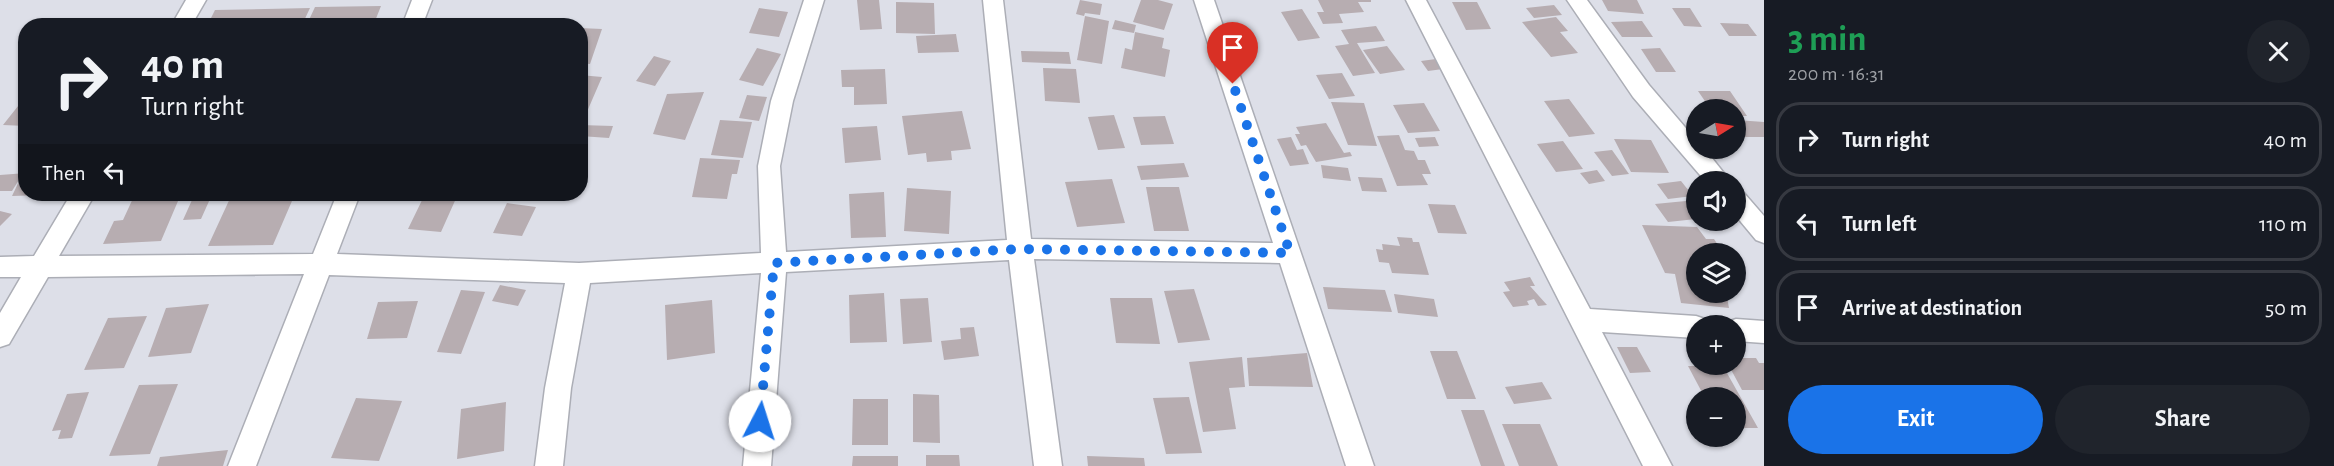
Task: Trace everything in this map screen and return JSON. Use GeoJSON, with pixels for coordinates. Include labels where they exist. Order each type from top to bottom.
{"type":"FeatureCollection","features":[{"type":"Feature","properties":{"kind":"street"},"geometry":{"type":"LineString","coordinates":[[186,18],[196,0]]}},
{"type":"Feature","properties":{"kind":"street"},"geometry":{"type":"LineString","coordinates":[[415,18],[422,0]]}},
{"type":"Feature","properties":{"kind":"street"},"geometry":{"type":"LineString","coordinates":[[757,466],[774,263],[769,166],[782,101],[814,0]]}},
{"type":"Feature","properties":{"kind":"street"},"geometry":{"type":"LineString","coordinates":[[993,0],[1020,249],[1048,466]]}},
{"type":"Feature","properties":{"kind":"street"},"geometry":{"type":"LineString","coordinates":[[1204,0],[1360,466]]}},
{"type":"Feature","properties":{"kind":"street"},"geometry":{"type":"LineString","coordinates":[[1416,0],[1658,466]]}},
{"type":"Feature","properties":{"kind":"street"},"geometry":{"type":"LineString","coordinates":[[1577,0],[1641,91],[1710,171]]}},
{"type":"Feature","properties":{"kind":"street"},"geometry":{"type":"LineString","coordinates":[[0,336],[78,201]]}},
{"type":"Feature","properties":{"kind":"street"},"geometry":{"type":"LineString","coordinates":[[242,466],[345,201]]}},
{"type":"Feature","properties":{"kind":"street"},"geometry":{"type":"LineString","coordinates":[[1746,212],[1764,233]]}},
{"type":"Feature","properties":{"kind":"street"},"geometry":{"type":"LineString","coordinates":[[0,267],[320,264],[579,273],[1020,249],[1290,253]]}},
{"type":"Feature","properties":{"kind":"street"},"geometry":{"type":"LineString","coordinates":[[549,466],[558,388],[579,273]]}},
{"type":"Feature","properties":{"kind":"street"},"geometry":{"type":"LineString","coordinates":[[1580,319],[1686,326]]}},
{"type":"Feature","properties":{"kind":"street"},"geometry":{"type":"LineString","coordinates":[[1746,331],[1764,332]]}},
{"type":"Feature","properties":{"kind":"building"},"geometry":{"type":"Polygon","coordinates":[[[857,0],[879,0],[882,29],[860,30],[857,0]]]}},
{"type":"Feature","properties":{"kind":"building"},"geometry":{"type":"Polygon","coordinates":[[[1080,0],[1102,4],[1100,15],[1076,14],[1080,0]]]}},
{"type":"Feature","properties":{"kind":"building"},"geometry":{"type":"Polygon","coordinates":[[[1141,0],[1158,0],[1173,4],[1164,30],[1133,22],[1141,0]]]}},
{"type":"Feature","properties":{"kind":"building"},"geometry":{"type":"Polygon","coordinates":[[[1318,0],[1371,0],[1371,2],[1358,2],[1364,12],[1339,14],[1343,23],[1323,24],[1317,12],[1324,12],[1318,0]]]}},
{"type":"Feature","properties":{"kind":"building"},"geometry":{"type":"Polygon","coordinates":[[[1602,0],[1637,0],[1644,14],[1608,11],[1602,0]]]}},
{"type":"Feature","properties":{"kind":"building"},"geometry":{"type":"Polygon","coordinates":[[[896,2],[934,3],[935,34],[896,33],[896,2]]]}},
{"type":"Feature","properties":{"kind":"building"},"geometry":{"type":"Polygon","coordinates":[[[1452,2],[1477,2],[1491,29],[1466,30],[1452,2]]]}},
{"type":"Feature","properties":{"kind":"building"},"geometry":{"type":"Polygon","coordinates":[[[1554,5],[1562,15],[1534,18],[1526,8],[1554,5]]]}},
{"type":"Feature","properties":{"kind":"building"},"geometry":{"type":"Polygon","coordinates":[[[381,6],[376,18],[310,18],[315,7],[381,6]]]}},
{"type":"Feature","properties":{"kind":"building"},"geometry":{"type":"Polygon","coordinates":[[[310,8],[305,18],[211,18],[215,10],[310,8]]]}},
{"type":"Feature","properties":{"kind":"building"},"geometry":{"type":"Polygon","coordinates":[[[759,8],[788,12],[779,37],[749,33],[759,8]]]}},
{"type":"Feature","properties":{"kind":"building"},"geometry":{"type":"Polygon","coordinates":[[[1672,8],[1690,8],[1702,27],[1684,26],[1672,8]]]}},
{"type":"Feature","properties":{"kind":"building"},"geometry":{"type":"Polygon","coordinates":[[[1302,9],[1320,38],[1298,41],[1281,12],[1302,9]]]}},
{"type":"Feature","properties":{"kind":"building"},"geometry":{"type":"Polygon","coordinates":[[[1085,16],[1109,21],[1102,64],[1077,60],[1085,16]]]}},
{"type":"Feature","properties":{"kind":"building"},"geometry":{"type":"Polygon","coordinates":[[[1556,17],[1568,31],[1560,32],[1578,53],[1551,57],[1522,22],[1556,17]]]}},
{"type":"Feature","properties":{"kind":"building"},"geometry":{"type":"Polygon","coordinates":[[[1115,20],[1136,25],[1134,33],[1112,29],[1115,20]]]}},
{"type":"Feature","properties":{"kind":"building"},"geometry":{"type":"Polygon","coordinates":[[[1642,21],[1653,37],[1622,37],[1611,22],[1642,21]]]}},
{"type":"Feature","properties":{"kind":"building"},"geometry":{"type":"Polygon","coordinates":[[[1720,23],[1748,24],[1757,36],[1729,36],[1720,23]]]}},
{"type":"Feature","properties":{"kind":"building"},"geometry":{"type":"Polygon","coordinates":[[[1376,26],[1385,41],[1357,43],[1375,73],[1353,76],[1335,46],[1349,44],[1341,30],[1376,26]]]}},
{"type":"Feature","properties":{"kind":"building"},"geometry":{"type":"Polygon","coordinates":[[[588,28],[602,29],[590,64],[588,64],[588,28]]]}},
{"type":"Feature","properties":{"kind":"building"},"geometry":{"type":"Polygon","coordinates":[[[1135,32],[1164,38],[1162,48],[1170,50],[1165,77],[1121,68],[1125,48],[1132,50],[1135,32]]]}},
{"type":"Feature","properties":{"kind":"building"},"geometry":{"type":"Polygon","coordinates":[[[956,34],[959,52],[918,53],[916,36],[956,34]]]}},
{"type":"Feature","properties":{"kind":"building"},"geometry":{"type":"Polygon","coordinates":[[[1387,46],[1405,70],[1380,74],[1363,50],[1387,46]]]}},
{"type":"Feature","properties":{"kind":"building"},"geometry":{"type":"Polygon","coordinates":[[[757,48],[781,54],[763,86],[739,80],[757,48]]]}},
{"type":"Feature","properties":{"kind":"building"},"geometry":{"type":"Polygon","coordinates":[[[1660,48],[1676,72],[1656,72],[1641,49],[1660,48]]]}},
{"type":"Feature","properties":{"kind":"building"},"geometry":{"type":"Polygon","coordinates":[[[1021,51],[1069,52],[1071,64],[1022,62],[1021,51]]]}},
{"type":"Feature","properties":{"kind":"building"},"geometry":{"type":"Polygon","coordinates":[[[654,56],[671,61],[655,86],[636,81],[654,56]]]}},
{"type":"Feature","properties":{"kind":"building"},"geometry":{"type":"Polygon","coordinates":[[[1436,59],[1443,69],[1428,71],[1421,61],[1436,59]]]}},
{"type":"Feature","properties":{"kind":"building"},"geometry":{"type":"Polygon","coordinates":[[[1043,68],[1076,69],[1080,103],[1045,101],[1043,68]]]}},
{"type":"Feature","properties":{"kind":"building"},"geometry":{"type":"Polygon","coordinates":[[[885,69],[887,104],[854,105],[854,87],[842,87],[841,70],[885,69]]]}},
{"type":"Feature","properties":{"kind":"building"},"geometry":{"type":"Polygon","coordinates":[[[1342,73],[1355,96],[1329,99],[1316,75],[1342,73]]]}},
{"type":"Feature","properties":{"kind":"building"},"geometry":{"type":"Polygon","coordinates":[[[588,76],[602,77],[588,109],[588,76]]]}},
{"type":"Feature","properties":{"kind":"building"},"geometry":{"type":"Polygon","coordinates":[[[1698,91],[1730,91],[1735,99],[1703,99],[1698,91]]]}},
{"type":"Feature","properties":{"kind":"building"},"geometry":{"type":"Polygon","coordinates":[[[704,92],[685,140],[653,134],[667,94],[704,92]]]}},
{"type":"Feature","properties":{"kind":"building"},"geometry":{"type":"Polygon","coordinates":[[[747,95],[767,97],[759,121],[739,118],[747,95]]]}},
{"type":"Feature","properties":{"kind":"building"},"geometry":{"type":"Polygon","coordinates":[[[1569,99],[1595,134],[1569,137],[1544,101],[1569,99]]]}},
{"type":"Feature","properties":{"kind":"building"},"geometry":{"type":"Polygon","coordinates":[[[1331,102],[1364,103],[1377,146],[1348,145],[1331,102]]]}},
{"type":"Feature","properties":{"kind":"building"},"geometry":{"type":"Polygon","coordinates":[[[1424,103],[1440,131],[1408,133],[1393,105],[1424,103]]]}},
{"type":"Feature","properties":{"kind":"building"},"geometry":{"type":"Polygon","coordinates":[[[18,106],[18,126],[3,125],[18,106]]]}},
{"type":"Feature","properties":{"kind":"building"},"geometry":{"type":"Polygon","coordinates":[[[962,111],[971,149],[951,151],[952,160],[927,162],[926,153],[908,155],[902,116],[962,111]]]}},
{"type":"Feature","properties":{"kind":"building"},"geometry":{"type":"Polygon","coordinates":[[[1114,115],[1125,148],[1098,150],[1088,117],[1114,115]]]}},
{"type":"Feature","properties":{"kind":"building"},"geometry":{"type":"Polygon","coordinates":[[[1165,116],[1174,144],[1141,145],[1133,117],[1165,116]]]}},
{"type":"Feature","properties":{"kind":"building"},"geometry":{"type":"Polygon","coordinates":[[[720,120],[752,122],[743,158],[711,155],[720,120]]]}},
{"type":"Feature","properties":{"kind":"building"},"geometry":{"type":"Polygon","coordinates":[[[1746,121],[1764,122],[1764,137],[1746,137],[1746,121]]]}},
{"type":"Feature","properties":{"kind":"building"},"geometry":{"type":"Polygon","coordinates":[[[1326,123],[1344,153],[1350,152],[1352,156],[1316,162],[1306,145],[1301,146],[1295,134],[1300,134],[1296,127],[1326,123]]]}},
{"type":"Feature","properties":{"kind":"building"},"geometry":{"type":"Polygon","coordinates":[[[588,125],[613,126],[609,138],[588,137],[588,125]]]}},
{"type":"Feature","properties":{"kind":"building"},"geometry":{"type":"Polygon","coordinates":[[[877,126],[881,160],[845,163],[842,128],[877,126]]]}},
{"type":"Feature","properties":{"kind":"building"},"geometry":{"type":"Polygon","coordinates":[[[1399,135],[1405,150],[1414,151],[1418,160],[1425,160],[1431,174],[1422,174],[1428,185],[1397,186],[1377,136],[1399,135]]]}},
{"type":"Feature","properties":{"kind":"building"},"geometry":{"type":"Polygon","coordinates":[[[1291,137],[1297,150],[1303,149],[1309,164],[1290,166],[1277,139],[1291,137]]]}},
{"type":"Feature","properties":{"kind":"building"},"geometry":{"type":"Polygon","coordinates":[[[1435,137],[1439,146],[1419,147],[1415,138],[1435,137]]]}},
{"type":"Feature","properties":{"kind":"building"},"geometry":{"type":"Polygon","coordinates":[[[1614,139],[1651,140],[1669,173],[1631,172],[1614,139]]]}},
{"type":"Feature","properties":{"kind":"building"},"geometry":{"type":"Polygon","coordinates":[[[1563,141],[1583,169],[1556,172],[1537,144],[1563,141]]]}},
{"type":"Feature","properties":{"kind":"building"},"geometry":{"type":"Polygon","coordinates":[[[1612,150],[1629,174],[1612,176],[1594,152],[1612,150]]]}},
{"type":"Feature","properties":{"kind":"building"},"geometry":{"type":"Polygon","coordinates":[[[700,158],[740,160],[737,174],[732,174],[727,199],[692,197],[700,158]]]}},
{"type":"Feature","properties":{"kind":"building"},"geometry":{"type":"Polygon","coordinates":[[[1184,163],[1189,177],[1141,180],[1137,166],[1184,163]]]}},
{"type":"Feature","properties":{"kind":"building"},"geometry":{"type":"Polygon","coordinates":[[[1321,165],[1348,168],[1351,181],[1323,178],[1321,165]]]}},
{"type":"Feature","properties":{"kind":"building"},"geometry":{"type":"Polygon","coordinates":[[[1597,170],[1605,181],[1589,184],[1580,173],[1597,170]]]}},
{"type":"Feature","properties":{"kind":"building"},"geometry":{"type":"Polygon","coordinates":[[[18,174],[18,181],[12,191],[0,191],[0,175],[18,174]]]}},
{"type":"Feature","properties":{"kind":"building"},"geometry":{"type":"Polygon","coordinates":[[[1358,177],[1382,178],[1387,192],[1362,191],[1358,177]]]}},
{"type":"Feature","properties":{"kind":"building"},"geometry":{"type":"Polygon","coordinates":[[[1112,179],[1125,223],[1077,227],[1065,182],[1112,179]]]}},
{"type":"Feature","properties":{"kind":"building"},"geometry":{"type":"Polygon","coordinates":[[[1681,181],[1686,187],[1686,197],[1668,199],[1657,184],[1681,181]]]}},
{"type":"Feature","properties":{"kind":"building"},"geometry":{"type":"Polygon","coordinates":[[[18,183],[18,196],[12,196],[18,183]]]}},
{"type":"Feature","properties":{"kind":"building"},"geometry":{"type":"Polygon","coordinates":[[[1146,187],[1179,187],[1189,231],[1154,231],[1146,187]]]}},
{"type":"Feature","properties":{"kind":"building"},"geometry":{"type":"Polygon","coordinates":[[[907,188],[951,191],[949,234],[904,231],[907,188]]]}},
{"type":"Feature","properties":{"kind":"building"},"geometry":{"type":"Polygon","coordinates":[[[884,192],[886,237],[851,238],[849,194],[884,192]]]}},
{"type":"Feature","properties":{"kind":"building"},"geometry":{"type":"Polygon","coordinates":[[[132,201],[178,201],[161,241],[103,244],[114,221],[123,220],[132,201]]]}},
{"type":"Feature","properties":{"kind":"building"},"geometry":{"type":"Polygon","coordinates":[[[192,201],[209,201],[201,219],[183,220],[192,201]]]}},
{"type":"Feature","properties":{"kind":"building"},"geometry":{"type":"Polygon","coordinates":[[[229,201],[292,201],[273,245],[208,246],[229,201]]]}},
{"type":"Feature","properties":{"kind":"building"},"geometry":{"type":"Polygon","coordinates":[[[422,201],[455,201],[441,232],[408,229],[422,201]]]}},
{"type":"Feature","properties":{"kind":"building"},"geometry":{"type":"Polygon","coordinates":[[[1686,201],[1686,220],[1668,222],[1655,204],[1686,201]]]}},
{"type":"Feature","properties":{"kind":"building"},"geometry":{"type":"Polygon","coordinates":[[[507,203],[536,207],[522,236],[493,233],[507,203]]]}},
{"type":"Feature","properties":{"kind":"building"},"geometry":{"type":"Polygon","coordinates":[[[1428,204],[1455,205],[1467,234],[1438,233],[1428,204]]]}},
{"type":"Feature","properties":{"kind":"building"},"geometry":{"type":"Polygon","coordinates":[[[0,211],[12,214],[0,226],[0,211]]]}},
{"type":"Feature","properties":{"kind":"building"},"geometry":{"type":"Polygon","coordinates":[[[1642,225],[1686,227],[1686,231],[1700,231],[1706,239],[1714,239],[1717,243],[1686,243],[1686,303],[1728,303],[1729,308],[1681,303],[1675,274],[1665,273],[1642,225]]]}},
{"type":"Feature","properties":{"kind":"building"},"geometry":{"type":"Polygon","coordinates":[[[1397,237],[1412,238],[1413,242],[1419,242],[1429,275],[1392,273],[1389,263],[1379,262],[1376,249],[1383,250],[1382,244],[1400,246],[1397,237]]]}},
{"type":"Feature","properties":{"kind":"building"},"geometry":{"type":"Polygon","coordinates":[[[1530,277],[1535,286],[1530,286],[1547,305],[1538,306],[1534,299],[1527,301],[1529,305],[1513,307],[1503,292],[1510,291],[1504,282],[1530,277]]]}},
{"type":"Feature","properties":{"kind":"building"},"geometry":{"type":"Polygon","coordinates":[[[500,285],[526,290],[518,306],[492,301],[500,285]]]}},
{"type":"Feature","properties":{"kind":"building"},"geometry":{"type":"Polygon","coordinates":[[[1323,287],[1385,290],[1392,312],[1328,309],[1323,287]]]}},
{"type":"Feature","properties":{"kind":"building"},"geometry":{"type":"Polygon","coordinates":[[[1194,289],[1210,340],[1178,343],[1164,291],[1194,289]]]}},
{"type":"Feature","properties":{"kind":"building"},"geometry":{"type":"Polygon","coordinates":[[[461,290],[485,292],[461,354],[437,352],[461,290]]]}},
{"type":"Feature","properties":{"kind":"building"},"geometry":{"type":"Polygon","coordinates":[[[884,293],[887,342],[850,343],[849,295],[884,293]]]}},
{"type":"Feature","properties":{"kind":"building"},"geometry":{"type":"Polygon","coordinates":[[[1394,294],[1434,299],[1438,317],[1398,313],[1394,294]]]}},
{"type":"Feature","properties":{"kind":"building"},"geometry":{"type":"Polygon","coordinates":[[[928,298],[932,342],[903,344],[900,299],[928,298]]]}},
{"type":"Feature","properties":{"kind":"building"},"geometry":{"type":"Polygon","coordinates":[[[1110,298],[1152,298],[1160,344],[1116,343],[1110,298]]]}},
{"type":"Feature","properties":{"kind":"building"},"geometry":{"type":"Polygon","coordinates":[[[712,300],[715,353],[667,360],[665,305],[712,300]]]}},
{"type":"Feature","properties":{"kind":"building"},"geometry":{"type":"Polygon","coordinates":[[[418,301],[407,338],[367,339],[378,302],[418,301]]]}},
{"type":"Feature","properties":{"kind":"building"},"geometry":{"type":"Polygon","coordinates":[[[209,304],[191,353],[148,357],[166,308],[209,304]]]}},
{"type":"Feature","properties":{"kind":"building"},"geometry":{"type":"Polygon","coordinates":[[[147,316],[124,368],[84,370],[108,318],[147,316]]]}},
{"type":"Feature","properties":{"kind":"building"},"geometry":{"type":"Polygon","coordinates":[[[974,327],[979,356],[944,360],[941,341],[961,339],[960,328],[974,327]]]}},
{"type":"Feature","properties":{"kind":"building"},"geometry":{"type":"Polygon","coordinates":[[[1617,347],[1637,347],[1651,372],[1630,373],[1617,347]]]}},
{"type":"Feature","properties":{"kind":"building"},"geometry":{"type":"Polygon","coordinates":[[[1430,351],[1457,351],[1476,399],[1447,399],[1430,351]]]}},
{"type":"Feature","properties":{"kind":"building"},"geometry":{"type":"Polygon","coordinates":[[[1307,353],[1313,387],[1249,386],[1247,358],[1307,353]]]}},
{"type":"Feature","properties":{"kind":"building"},"geometry":{"type":"Polygon","coordinates":[[[1242,357],[1245,387],[1229,388],[1236,429],[1203,432],[1189,362],[1242,357]]]}},
{"type":"Feature","properties":{"kind":"building"},"geometry":{"type":"Polygon","coordinates":[[[1746,358],[1756,358],[1759,363],[1764,363],[1764,390],[1746,390],[1746,387],[1740,387],[1734,375],[1746,375],[1746,358]]]}},
{"type":"Feature","properties":{"kind":"building"},"geometry":{"type":"Polygon","coordinates":[[[1693,375],[1728,375],[1735,387],[1699,387],[1693,375]]]}},
{"type":"Feature","properties":{"kind":"building"},"geometry":{"type":"Polygon","coordinates":[[[1542,382],[1552,399],[1514,404],[1505,387],[1542,382]]]}},
{"type":"Feature","properties":{"kind":"building"},"geometry":{"type":"Polygon","coordinates":[[[178,384],[150,454],[109,456],[139,385],[178,384]]]}},
{"type":"Feature","properties":{"kind":"building"},"geometry":{"type":"Polygon","coordinates":[[[89,392],[72,438],[58,439],[61,430],[52,431],[67,394],[89,392]]]}},
{"type":"Feature","properties":{"kind":"building"},"geometry":{"type":"Polygon","coordinates":[[[913,394],[939,395],[940,443],[913,442],[913,394]]]}},
{"type":"Feature","properties":{"kind":"building"},"geometry":{"type":"Polygon","coordinates":[[[1189,397],[1202,453],[1166,454],[1153,398],[1189,397]]]}},
{"type":"Feature","properties":{"kind":"building"},"geometry":{"type":"Polygon","coordinates":[[[356,398],[402,401],[379,461],[331,458],[356,398]]]}},
{"type":"Feature","properties":{"kind":"building"},"geometry":{"type":"Polygon","coordinates":[[[853,399],[888,399],[888,445],[852,445],[853,399]]]}},
{"type":"Feature","properties":{"kind":"building"},"geometry":{"type":"Polygon","coordinates":[[[506,402],[504,451],[457,459],[461,409],[506,402]]]}},
{"type":"Feature","properties":{"kind":"building"},"geometry":{"type":"Polygon","coordinates":[[[1746,407],[1758,428],[1746,428],[1746,407]]]}},
{"type":"Feature","properties":{"kind":"building"},"geometry":{"type":"Polygon","coordinates":[[[1461,410],[1484,410],[1505,466],[1481,466],[1461,410]]]}},
{"type":"Feature","properties":{"kind":"building"},"geometry":{"type":"Polygon","coordinates":[[[1502,424],[1540,424],[1558,466],[1519,466],[1502,424]]]}},
{"type":"Feature","properties":{"kind":"building"},"geometry":{"type":"Polygon","coordinates":[[[228,450],[223,466],[157,466],[160,457],[228,450]]]}},
{"type":"Feature","properties":{"kind":"building"},"geometry":{"type":"Polygon","coordinates":[[[926,455],[959,455],[960,466],[926,466],[926,455]]]}},
{"type":"Feature","properties":{"kind":"building"},"geometry":{"type":"Polygon","coordinates":[[[853,456],[898,456],[898,466],[852,466],[853,456]]]}},
{"type":"Feature","properties":{"kind":"building"},"geometry":{"type":"Polygon","coordinates":[[[1087,456],[1144,458],[1145,466],[1088,466],[1087,456]]]}},
{"type":"Feature","properties":{"kind":"route"},"geometry":{"type":"LineString","coordinates":[[760,421],[774,263],[1020,249],[1290,253],[1233,84]]}}]}
